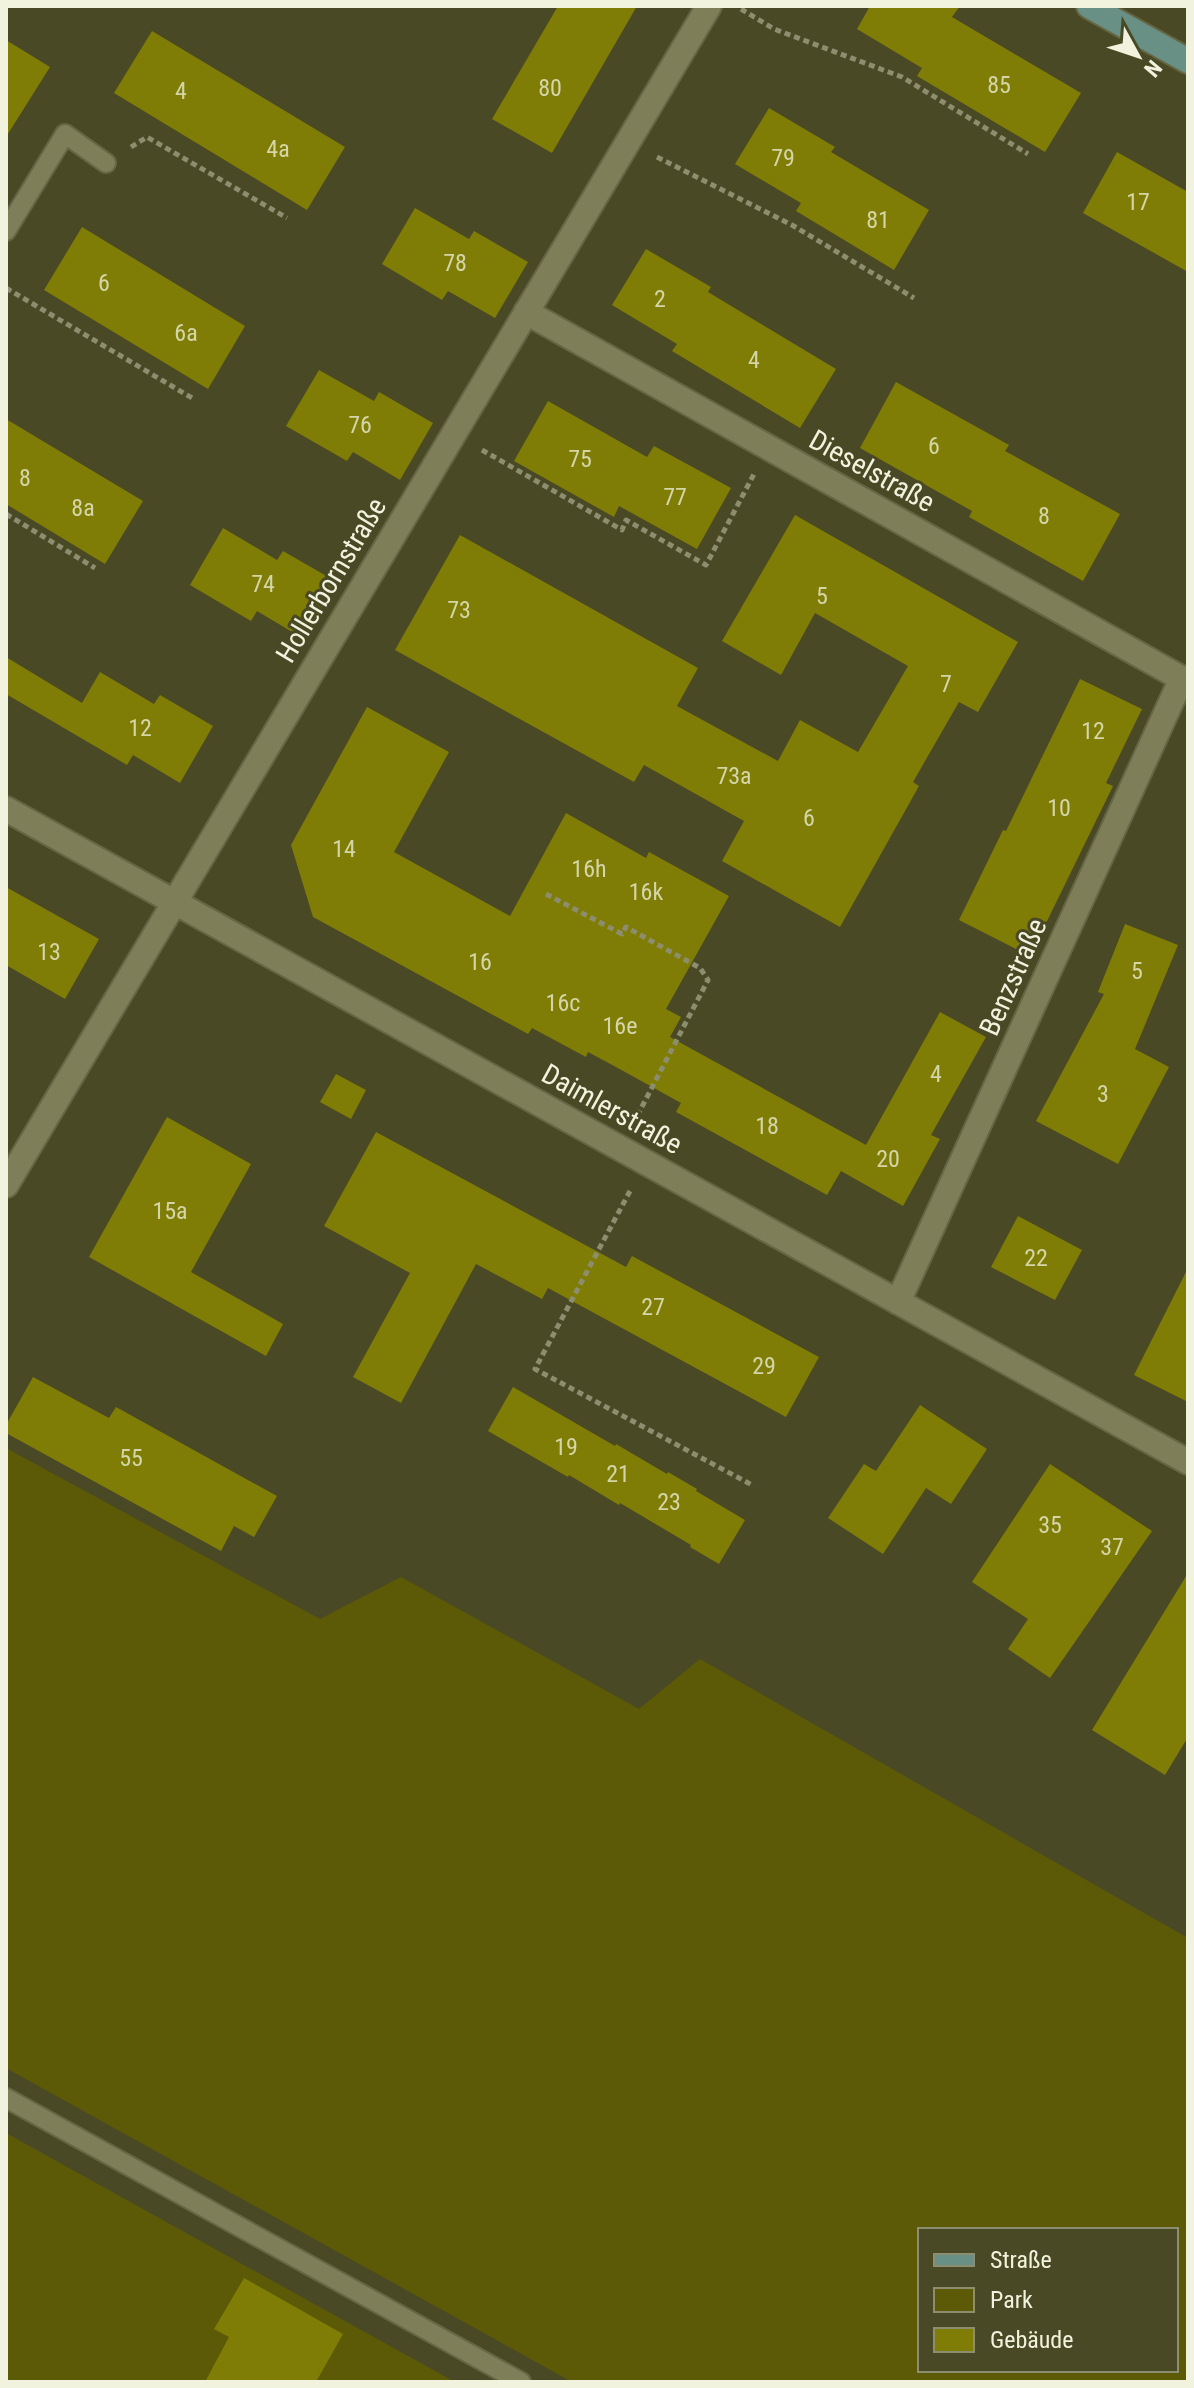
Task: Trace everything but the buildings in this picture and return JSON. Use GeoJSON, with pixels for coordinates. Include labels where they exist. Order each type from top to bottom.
{"type":"FeatureCollection","features":[{"type":"Feature","properties":{"kind":"street","name":"Hollerbornstraße"},"geometry":{"type":"LineString","coordinates":[[6,1185],[709,6]]}},
{"type":"Feature","properties":{"kind":"street"},"geometry":{"type":"LineString","coordinates":[[1089,6],[1188,61]]}},
{"type":"Feature","properties":{"kind":"street","name":"Dieselstraße"},"geometry":{"type":"LineString","coordinates":[[526,312],[1185,680]]}},
{"type":"Feature","properties":{"kind":"street","name":"Benzstraße"},"geometry":{"type":"LineString","coordinates":[[898,1302],[1185,680]]}},
{"type":"Feature","properties":{"kind":"street","name":"Daimlerstraße"},"geometry":{"type":"LineString","coordinates":[[6,809],[1188,1462]]}},
{"type":"Feature","properties":{"kind":"lane"},"geometry":{"type":"LineString","coordinates":[[6,231],[65,134],[106,163]]}},
{"type":"Feature","properties":{"kind":"lane"},"geometry":{"type":"LineString","coordinates":[[6,2098],[521,2382]]}},
{"type":"Feature","properties":{"kind":"path"},"geometry":{"type":"LineString","coordinates":[[736,6],[774,29],[902,77],[1028,154]]}},
{"type":"Feature","properties":{"kind":"path"},"geometry":{"type":"LineString","coordinates":[[106,163],[147,137],[287,218]]}},
{"type":"Feature","properties":{"kind":"path"},"geometry":{"type":"LineString","coordinates":[[627,142],[792,225],[914,298]]}},
{"type":"Feature","properties":{"kind":"path"},"geometry":{"type":"LineString","coordinates":[[6,288],[192,398]]}},
{"type":"Feature","properties":{"kind":"path"},"geometry":{"type":"LineString","coordinates":[[453,434],[622,530],[626,520],[706,565],[769,447]]}},
{"type":"Feature","properties":{"kind":"path"},"geometry":{"type":"LineString","coordinates":[[6,514],[95,568]]}},
{"type":"Feature","properties":{"kind":"path"},"geometry":{"type":"LineString","coordinates":[[546,894],[622,934],[626,927],[700,968],[708,980],[620,1148]]}},
{"type":"Feature","properties":{"kind":"path"},"geometry":{"type":"LineString","coordinates":[[645,1162],[535,1369],[754,1486]]}},
{"type":"Feature","properties":{"kind":"green space"},"geometry":{"type":"Polygon","coordinates":[[[6,1448],[320,1619],[401,1577],[639,1709],[700,1659],[1188,1938],[1188,2382],[572,2382],[6,2068],[6,1448]]]}},
{"type":"Feature","properties":{"kind":"green space"},"geometry":{"type":"Polygon","coordinates":[[[6,2133],[455,2382],[6,2382],[6,2133]]]}}]}
